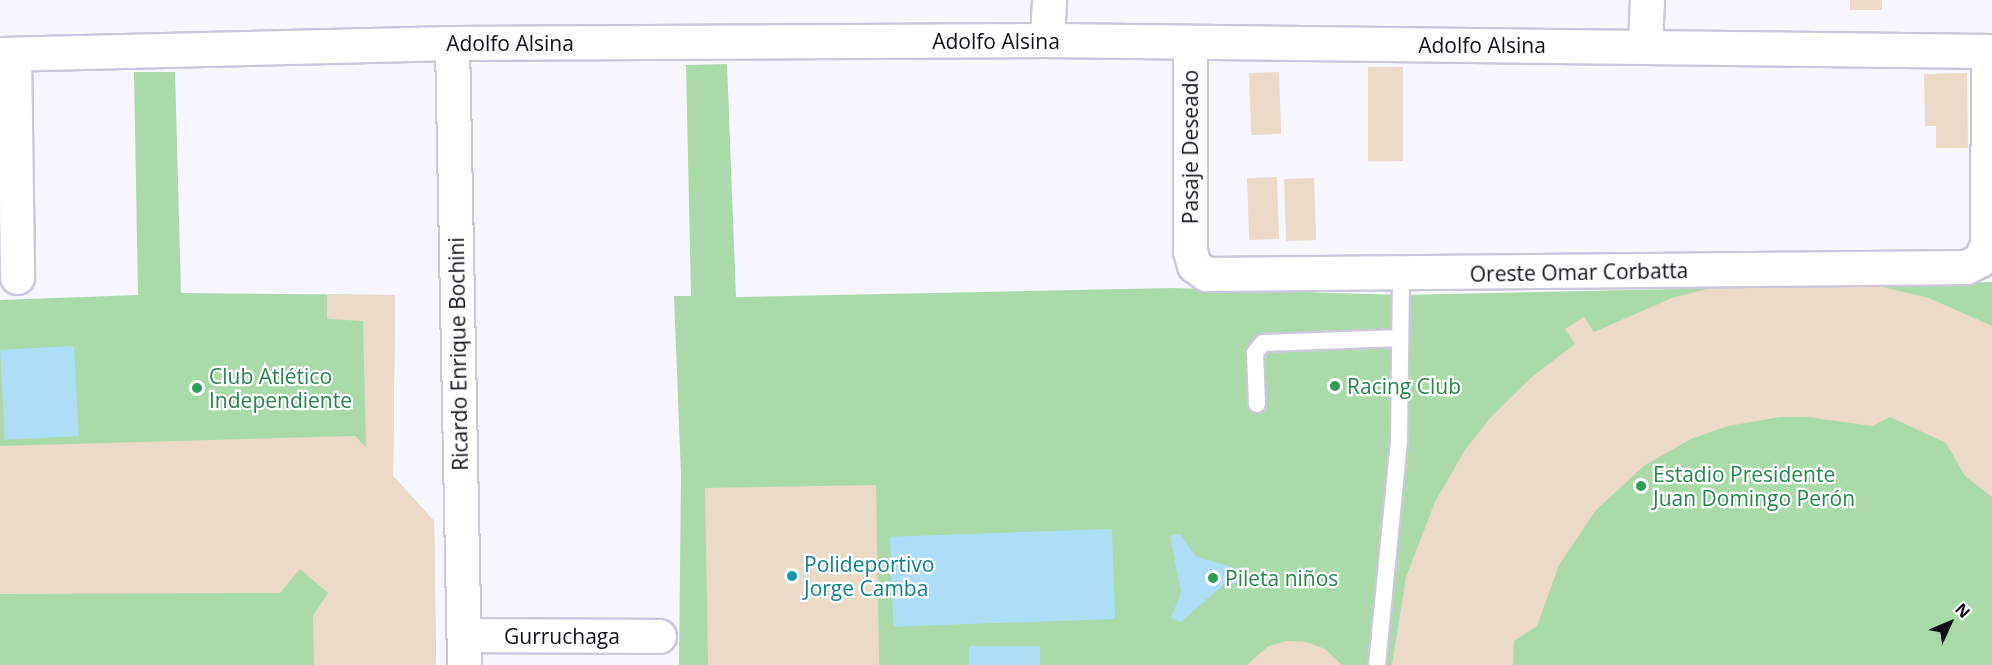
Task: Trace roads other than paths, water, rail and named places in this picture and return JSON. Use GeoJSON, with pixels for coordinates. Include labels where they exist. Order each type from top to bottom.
{"type":"FeatureCollection","features":[{"type":"Feature","properties":{"kind":"street"},"geometry":{"type":"LineString","coordinates":[[1047,40],[1049,0]]}},
{"type":"Feature","properties":{"kind":"street"},"geometry":{"type":"LineString","coordinates":[[1645,45],[1647,0]]}},
{"type":"Feature","properties":{"kind":"street","name":"Adolfo Alsina"},"geometry":{"type":"LineString","coordinates":[[7,54],[452,43],[1047,40],[1190,44],[1645,45],[1990,51]]}},
{"type":"Feature","properties":{"kind":"street","name":"Ricardo Enrique Bochini"},"geometry":{"type":"LineString","coordinates":[[452,43],[464,650]]}},
{"type":"Feature","properties":{"kind":"street","name":"Pasaje Deseado"},"geometry":{"type":"LineString","coordinates":[[1190,44],[1190,251]]}},
{"type":"Feature","properties":{"kind":"street","name":"Oreste Omar Corbatta"},"geometry":{"type":"LineString","coordinates":[[1190,251],[1194,265],[1206,274],[1966,267],[1980,260],[1987,244],[1990,51]]}},
{"type":"Feature","properties":{"kind":"street"},"geometry":{"type":"LineString","coordinates":[[7,54],[17,278]]}},
{"type":"Feature","properties":{"kind":"street","name":"Gurruchaga"},"geometry":{"type":"LineString","coordinates":[[464,650],[659,636]]}},
{"type":"Feature","properties":{"kind":"lane"},"geometry":{"type":"LineString","coordinates":[[1377,665],[1399,441],[1401,274]]}},
{"type":"Feature","properties":{"kind":"lane"},"geometry":{"type":"LineString","coordinates":[[1257,404],[1255,353],[1263,343],[1400,338]]}},
{"type":"Feature","properties":{"kind":"water"},"geometry":{"type":"Polygon","coordinates":[[[74,346],[79,436],[5,440],[0,350],[74,346]]]}},
{"type":"Feature","properties":{"kind":"water"},"geometry":{"type":"Polygon","coordinates":[[[1112,529],[1115,619],[893,627],[890,537],[1112,529]]]}},
{"type":"Feature","properties":{"kind":"water","name":"Pileta niños"},"geometry":{"type":"Polygon","coordinates":[[[1180,534],[1195,556],[1248,572],[1247,583],[1224,584],[1181,622],[1171,618],[1181,592],[1170,536],[1180,534]]]}},
{"type":"Feature","properties":{"kind":"water"},"geometry":{"type":"Polygon","coordinates":[[[969,646],[1040,646],[1040,665],[969,665],[969,646]]]}},
{"type":"Feature","properties":{"kind":"place","name":"Racing Club"},"geometry":{"type":"Point","coordinates":[1335,386]}},
{"type":"Feature","properties":{"kind":"place","name":"Club Atlético Independiente"},"geometry":{"type":"Point","coordinates":[197,388]}},
{"type":"Feature","properties":{"kind":"place","name":"Estadio Presidente Juan Domingo Perón"},"geometry":{"type":"Point","coordinates":[1641,486]}},
{"type":"Feature","properties":{"kind":"place","name":"Polideportivo Jorge Camba"},"geometry":{"type":"Point","coordinates":[792,576]}},
{"type":"Feature","properties":{"kind":"place","name":"Pileta niños"},"geometry":{"type":"Point","coordinates":[1213,578]}}]}
